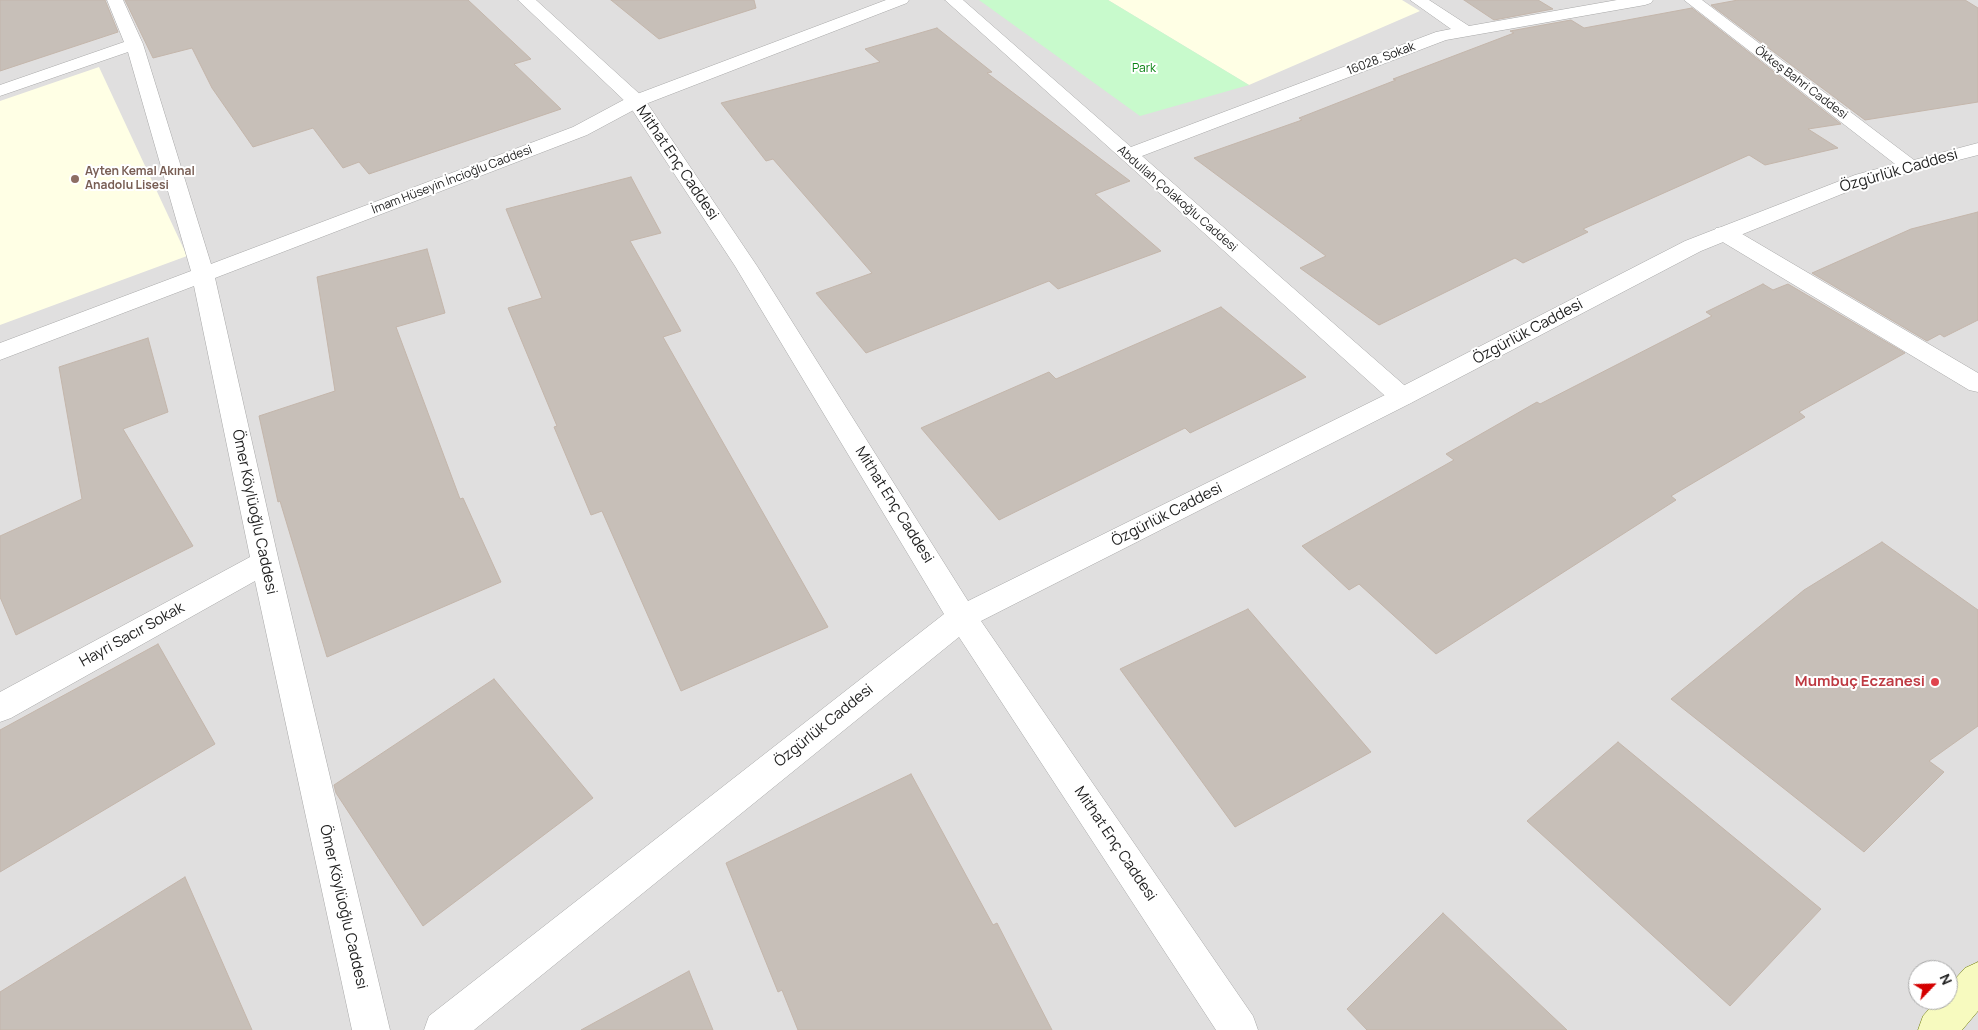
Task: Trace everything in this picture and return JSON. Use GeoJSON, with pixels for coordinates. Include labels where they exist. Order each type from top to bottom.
{"type":"FeatureCollection","features":[{"type":"Feature","properties":{"kind":"main road"},"geometry":{"type":"LineString","coordinates":[[1937,1030],[1978,982]]}},
{"type":"Feature","properties":{"kind":"street","name":"Ömer Köylüoğlu Caddesi"},"geometry":{"type":"LineString","coordinates":[[116,0],[134,44],[203,275],[265,562],[371,1030]]}},
{"type":"Feature","properties":{"kind":"street","name":"Mithat Enç Caddesi"},"geometry":{"type":"LineString","coordinates":[[526,0],[636,101],[746,266],[962,617],[1240,1030]]}},
{"type":"Feature","properties":{"kind":"street","name":"İmam Hüseyin İncioğlu Caddesi"},"geometry":{"type":"LineString","coordinates":[[0,352],[580,131],[636,101],[901,0]]}},
{"type":"Feature","properties":{"kind":"street","name":"Abdullah Çolakoğlu Caddesi"},"geometry":{"type":"LineString","coordinates":[[953,0],[1402,397]]}},
{"type":"Feature","properties":{"kind":"street"},"geometry":{"type":"LineString","coordinates":[[1418,0],[1466,32]]}},
{"type":"Feature","properties":{"kind":"street","name":"16028. Sokak"},"geometry":{"type":"LineString","coordinates":[[1127,155],[1442,36],[1645,0]]}},
{"type":"Feature","properties":{"kind":"street","name":"Ökkeş Bahri Caddesi"},"geometry":{"type":"LineString","coordinates":[[1692,0],[1910,166]]}},
{"type":"Feature","properties":{"kind":"street"},"geometry":{"type":"LineString","coordinates":[[0,91],[134,44]]}},
{"type":"Feature","properties":{"kind":"street","name":"Özgürlük Caddesi"},"geometry":{"type":"LineString","coordinates":[[443,1030],[962,617],[1402,397],[1692,246],[1862,179],[1978,149]]}},
{"type":"Feature","properties":{"kind":"street"},"geometry":{"type":"LineString","coordinates":[[1724,233],[1978,384]]}},
{"type":"Feature","properties":{"kind":"street","name":"Hayri Sacır Sokak"},"geometry":{"type":"LineString","coordinates":[[0,708],[265,562]]}},
{"type":"Feature","properties":{"kind":"shaded area"},"geometry":{"type":"Polygon","coordinates":[[[0,0],[1978,0],[1978,1030],[0,1030],[0,0]]]}},
{"type":"Feature","properties":{"kind":"shaded area"},"geometry":{"type":"Polygon","coordinates":[[[1108,0],[1402,0],[1420,11],[1249,85],[1108,0]]]}},
{"type":"Feature","properties":{"kind":"shaded area","name":"Ayten Kemal Akınal Anadolu Lisesi"},"geometry":{"type":"Polygon","coordinates":[[[99,67],[187,256],[0,325],[0,101],[99,67]]]}},
{"type":"Feature","properties":{"kind":"green space","name":"Park"},"geometry":{"type":"Polygon","coordinates":[[[979,0],[1108,0],[1249,85],[1140,116],[979,0]]]}},
{"type":"Feature","properties":{"kind":"building"},"geometry":{"type":"Polygon","coordinates":[[[0,0],[105,0],[118,32],[0,71],[0,0]]]}},
{"type":"Feature","properties":{"kind":"building"},"geometry":{"type":"Polygon","coordinates":[[[125,0],[468,0],[531,59],[514,64],[561,109],[369,174],[359,162],[343,168],[313,128],[253,147],[212,88],[192,48],[153,58],[125,0]]]}},
{"type":"Feature","properties":{"kind":"building"},"geometry":{"type":"Polygon","coordinates":[[[611,0],[754,0],[756,8],[659,39],[611,0]]]}},
{"type":"Feature","properties":{"kind":"building"},"geometry":{"type":"Polygon","coordinates":[[[1464,0],[1538,0],[1553,9],[1494,20],[1464,0]]]}},
{"type":"Feature","properties":{"kind":"building"},"geometry":{"type":"Polygon","coordinates":[[[1738,0],[1965,0],[1978,8],[1978,102],[1865,120],[1711,5],[1738,0]]]}},
{"type":"Feature","properties":{"kind":"building"},"geometry":{"type":"Polygon","coordinates":[[[1692,8],[1841,124],[1808,129],[1838,148],[1765,165],[1749,155],[1583,229],[1588,232],[1523,263],[1515,258],[1379,325],[1300,268],[1326,256],[1194,158],[1302,120],[1299,118],[1396,80],[1393,79],[1514,33],[1510,31],[1571,20],[1584,28],[1692,8]]]}},
{"type":"Feature","properties":{"kind":"building"},"geometry":{"type":"Polygon","coordinates":[[[937,28],[992,72],[987,73],[1130,181],[1095,194],[1161,251],[1058,289],[1049,281],[866,353],[816,293],[872,273],[773,159],[766,161],[721,103],[880,62],[865,49],[937,28]]]}},
{"type":"Feature","properties":{"kind":"building"},"geometry":{"type":"Polygon","coordinates":[[[631,177],[661,233],[630,241],[681,331],[663,337],[828,627],[681,691],[602,511],[591,515],[554,427],[557,426],[508,308],[542,298],[506,209],[631,177]]]}},
{"type":"Feature","properties":{"kind":"building"},"geometry":{"type":"Polygon","coordinates":[[[1978,212],[1978,320],[1944,337],[1940,334],[1927,341],[1812,273],[1911,229],[1978,212]]]}},
{"type":"Feature","properties":{"kind":"building"},"geometry":{"type":"Polygon","coordinates":[[[427,249],[445,313],[396,327],[460,499],[463,498],[501,582],[327,657],[280,501],[278,502],[259,416],[335,391],[317,277],[427,249]]]}},
{"type":"Feature","properties":{"kind":"building"},"geometry":{"type":"Polygon","coordinates":[[[1763,284],[1773,290],[1788,284],[1905,353],[1799,412],[1805,417],[1671,496],[1676,500],[1436,654],[1359,584],[1349,590],[1302,546],[1454,460],[1446,454],[1537,402],[1540,404],[1712,316],[1706,312],[1763,284]]]}},
{"type":"Feature","properties":{"kind":"building"},"geometry":{"type":"Polygon","coordinates":[[[1221,307],[1306,377],[1190,433],[1185,428],[999,520],[921,428],[1049,372],[1056,379],[1221,307]]]}},
{"type":"Feature","properties":{"kind":"building"},"geometry":{"type":"Polygon","coordinates":[[[148,338],[168,412],[123,429],[193,546],[16,635],[0,597],[0,536],[82,499],[59,367],[148,338]]]}},
{"type":"Feature","properties":{"kind":"building"},"geometry":{"type":"Polygon","coordinates":[[[1882,542],[1978,610],[1978,726],[1929,761],[1944,772],[1864,852],[1671,699],[1804,590],[1882,542]]]}},
{"type":"Feature","properties":{"kind":"building"},"geometry":{"type":"Polygon","coordinates":[[[1248,609],[1371,752],[1235,827],[1120,669],[1248,609]]]}},
{"type":"Feature","properties":{"kind":"building"},"geometry":{"type":"Polygon","coordinates":[[[158,644],[215,744],[0,872],[0,730],[158,644]]]}},
{"type":"Feature","properties":{"kind":"building"},"geometry":{"type":"Polygon","coordinates":[[[494,679],[593,798],[423,926],[336,793],[334,785],[494,679]]]}},
{"type":"Feature","properties":{"kind":"building"},"geometry":{"type":"Polygon","coordinates":[[[1618,742],[1821,909],[1730,1006],[1527,821],[1618,742]]]}},
{"type":"Feature","properties":{"kind":"building"},"geometry":{"type":"Polygon","coordinates":[[[911,774],[993,925],[997,923],[1052,1030],[798,1030],[782,990],[778,992],[726,863],[911,774]]]}},
{"type":"Feature","properties":{"kind":"building"},"geometry":{"type":"Polygon","coordinates":[[[185,877],[252,1030],[0,1030],[0,992],[185,877]]]}},
{"type":"Feature","properties":{"kind":"building"},"geometry":{"type":"Polygon","coordinates":[[[1443,913],[1567,1030],[1367,1030],[1347,1009],[1443,913]]]}},
{"type":"Feature","properties":{"kind":"building"},"geometry":{"type":"Polygon","coordinates":[[[689,971],[713,1030],[581,1030],[689,971]]]}},
{"type":"Feature","properties":{"kind":"place","name":"Ayten Kemal Akınal Anadolu Lisesi"},"geometry":{"type":"Point","coordinates":[75,179]}},
{"type":"Feature","properties":{"kind":"place","name":"Mumbuç Eczanesi"},"geometry":{"type":"Point","coordinates":[1935,682]}}]}
